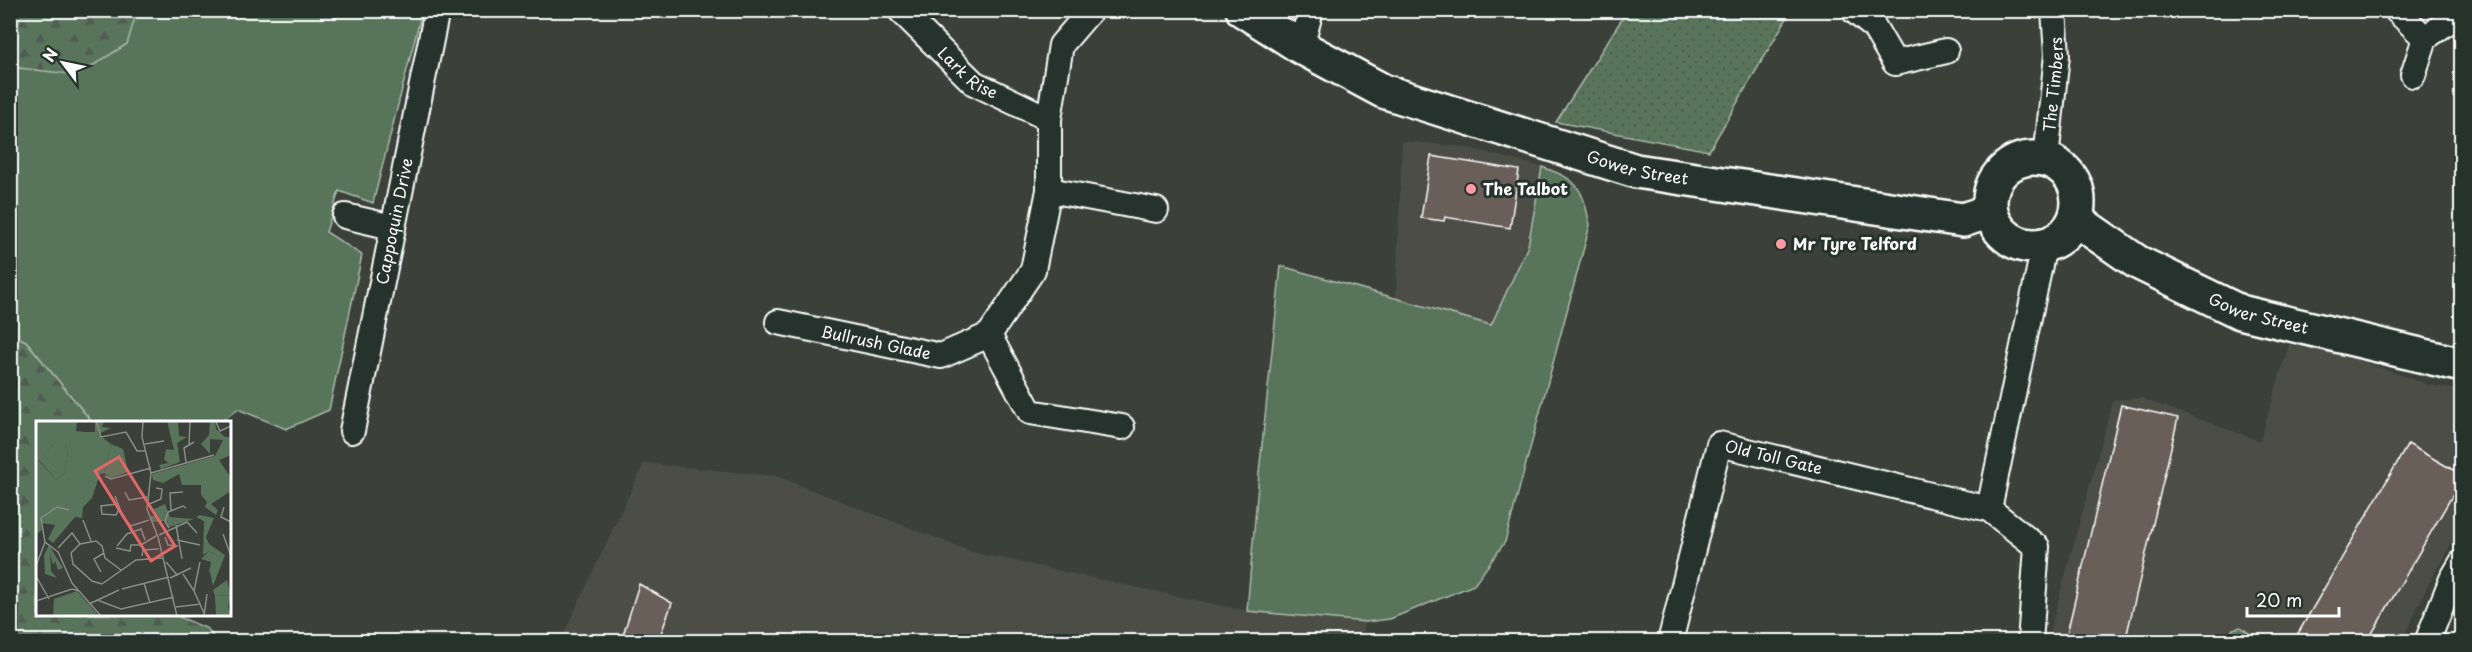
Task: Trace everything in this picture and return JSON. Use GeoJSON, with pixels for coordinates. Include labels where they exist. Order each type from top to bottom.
{"type":"FeatureCollection","features":[{"type":"Feature","properties":{"kind":"street","name":"Cappoquin Drive"},"geometry":{"type":"LineString","coordinates":[[352,431],[437,10]]}},
{"type":"Feature","properties":{"kind":"street","name":"Lark Rise"},"geometry":{"type":"LineString","coordinates":[[900,10],[974,83],[1049,119]]}},
{"type":"Feature","properties":{"kind":"street"},"geometry":{"type":"LineString","coordinates":[[1091,10],[1061,45],[1049,119],[1049,190],[1033,270],[989,335],[1030,412],[1122,427]]}},
{"type":"Feature","properties":{"kind":"street","name":"Gower Street"},"geometry":{"type":"LineString","coordinates":[[1243,10],[1301,47],[1383,90],[1636,171],[1963,220],[1990,211]]}},
{"type":"Feature","properties":{"kind":"street"},"geometry":{"type":"LineString","coordinates":[[1301,47],[1311,10]]}},
{"type":"Feature","properties":{"kind":"street"},"geometry":{"type":"LineString","coordinates":[[1853,10],[1874,27],[1895,63],[1946,51]]}},
{"type":"Feature","properties":{"kind":"street","name":"The Timbers"},"geometry":{"type":"LineString","coordinates":[[2046,159],[2057,55],[2054,10]]}},
{"type":"Feature","properties":{"kind":"street"},"geometry":{"type":"LineString","coordinates":[[2413,75],[2425,38],[2452,19],[2460,10]]}},
{"type":"Feature","properties":{"kind":"street"},"geometry":{"type":"LineString","coordinates":[[2397,11],[2425,38]]}},
{"type":"Feature","properties":{"kind":"street"},"geometry":{"type":"LineString","coordinates":[[2027,158],[2046,159],[2060,166],[2076,186],[2079,200],[2075,219],[2070,229],[2060,239],[2044,246],[2024,246],[2006,237],[1994,222],[1990,211],[1991,191],[1998,176],[2012,164],[2027,158]]}},
{"type":"Feature","properties":{"kind":"street"},"geometry":{"type":"LineString","coordinates":[[1049,190],[1156,210]]}},
{"type":"Feature","properties":{"kind":"street"},"geometry":{"type":"LineString","coordinates":[[345,216],[392,227]]}},
{"type":"Feature","properties":{"kind":"street","name":"Gower Street"},"geometry":{"type":"LineString","coordinates":[[2075,219],[2137,262],[2240,312],[2462,366]]}},
{"type":"Feature","properties":{"kind":"street"},"geometry":{"type":"LineString","coordinates":[[1989,509],[2044,246]]}},
{"type":"Feature","properties":{"kind":"street","name":"Bullrush Glade"},"geometry":{"type":"LineString","coordinates":[[778,322],[940,356],[989,335]]}},
{"type":"Feature","properties":{"kind":"street","name":"Old Toll Gate"},"geometry":{"type":"LineString","coordinates":[[1670,642],[1719,444],[1989,509],[2037,547],[2030,642]]}},
{"type":"Feature","properties":{"kind":"street"},"geometry":{"type":"LineString","coordinates":[[2427,642],[2452,579],[2462,562]]}},
{"type":"Feature","properties":{"kind":"shaded area"},"geometry":{"type":"Polygon","coordinates":[[[1402,141],[1465,147],[1542,167],[1528,246],[1491,325],[1396,299],[1402,141]]]}},
{"type":"Feature","properties":{"kind":"shaded area"},"geometry":{"type":"Polygon","coordinates":[[[2289,345],[2344,355],[2426,384],[2461,391],[2461,527],[2428,585],[2402,641],[2047,642],[2113,400],[2141,398],[2260,441],[2289,345]]]}},
{"type":"Feature","properties":{"kind":"shaded area"},"geometry":{"type":"Polygon","coordinates":[[[644,463],[776,476],[972,552],[1247,611],[1366,622],[1360,642],[560,642],[644,463]]]}},
{"type":"Feature","properties":{"kind":"green space"},"geometry":{"type":"Polygon","coordinates":[[[11,10],[137,11],[127,44],[78,75],[11,67],[11,10]]]}},
{"type":"Feature","properties":{"kind":"green space"},"geometry":{"type":"Polygon","coordinates":[[[11,11],[422,11],[373,203],[339,191],[326,232],[362,255],[329,410],[286,429],[238,409],[221,421],[91,421],[26,341],[11,334],[11,11]]]}},
{"type":"Feature","properties":{"kind":"green space"},"geometry":{"type":"Polygon","coordinates":[[[1627,11],[1791,11],[1709,151],[1556,122],[1627,11]]]}},
{"type":"Feature","properties":{"kind":"green space"},"geometry":{"type":"Polygon","coordinates":[[[1542,167],[1564,176],[1577,187],[1581,193],[1590,225],[1505,542],[1474,585],[1390,619],[1366,622],[1247,611],[1281,266],[1491,325],[1528,246],[1542,167]]]}},
{"type":"Feature","properties":{"kind":"green space"},"geometry":{"type":"Polygon","coordinates":[[[11,334],[26,341],[91,421],[36,421],[36,616],[177,616],[208,629],[216,641],[11,641],[11,334]]]}},
{"type":"Feature","properties":{"kind":"green space"},"geometry":{"type":"Polygon","coordinates":[[[2241,627],[2259,641],[2235,641],[2228,638],[2233,629],[2241,627]]]}},
{"type":"Feature","properties":{"kind":"building","name":"The Talbot"},"geometry":{"type":"Polygon","coordinates":[[[1431,156],[1519,170],[1510,228],[1445,217],[1444,221],[1421,218],[1431,156]]]}},
{"type":"Feature","properties":{"kind":"building"},"geometry":{"type":"Polygon","coordinates":[[[2121,405],[2178,418],[2125,642],[2065,642],[2121,405]]]}},
{"type":"Feature","properties":{"kind":"building"},"geometry":{"type":"Polygon","coordinates":[[[2408,444],[2462,475],[2462,479],[2367,642],[2293,642],[2408,444]]]}},
{"type":"Feature","properties":{"kind":"building"},"geometry":{"type":"Polygon","coordinates":[[[639,584],[672,603],[658,642],[621,642],[639,584]]]}},
{"type":"Feature","properties":{"kind":"place","name":"The Talbot"},"geometry":{"type":"Point","coordinates":[1471,189]}},
{"type":"Feature","properties":{"kind":"place","name":"Mr Tyre Telford"},"geometry":{"type":"Point","coordinates":[1781,244]}}]}
